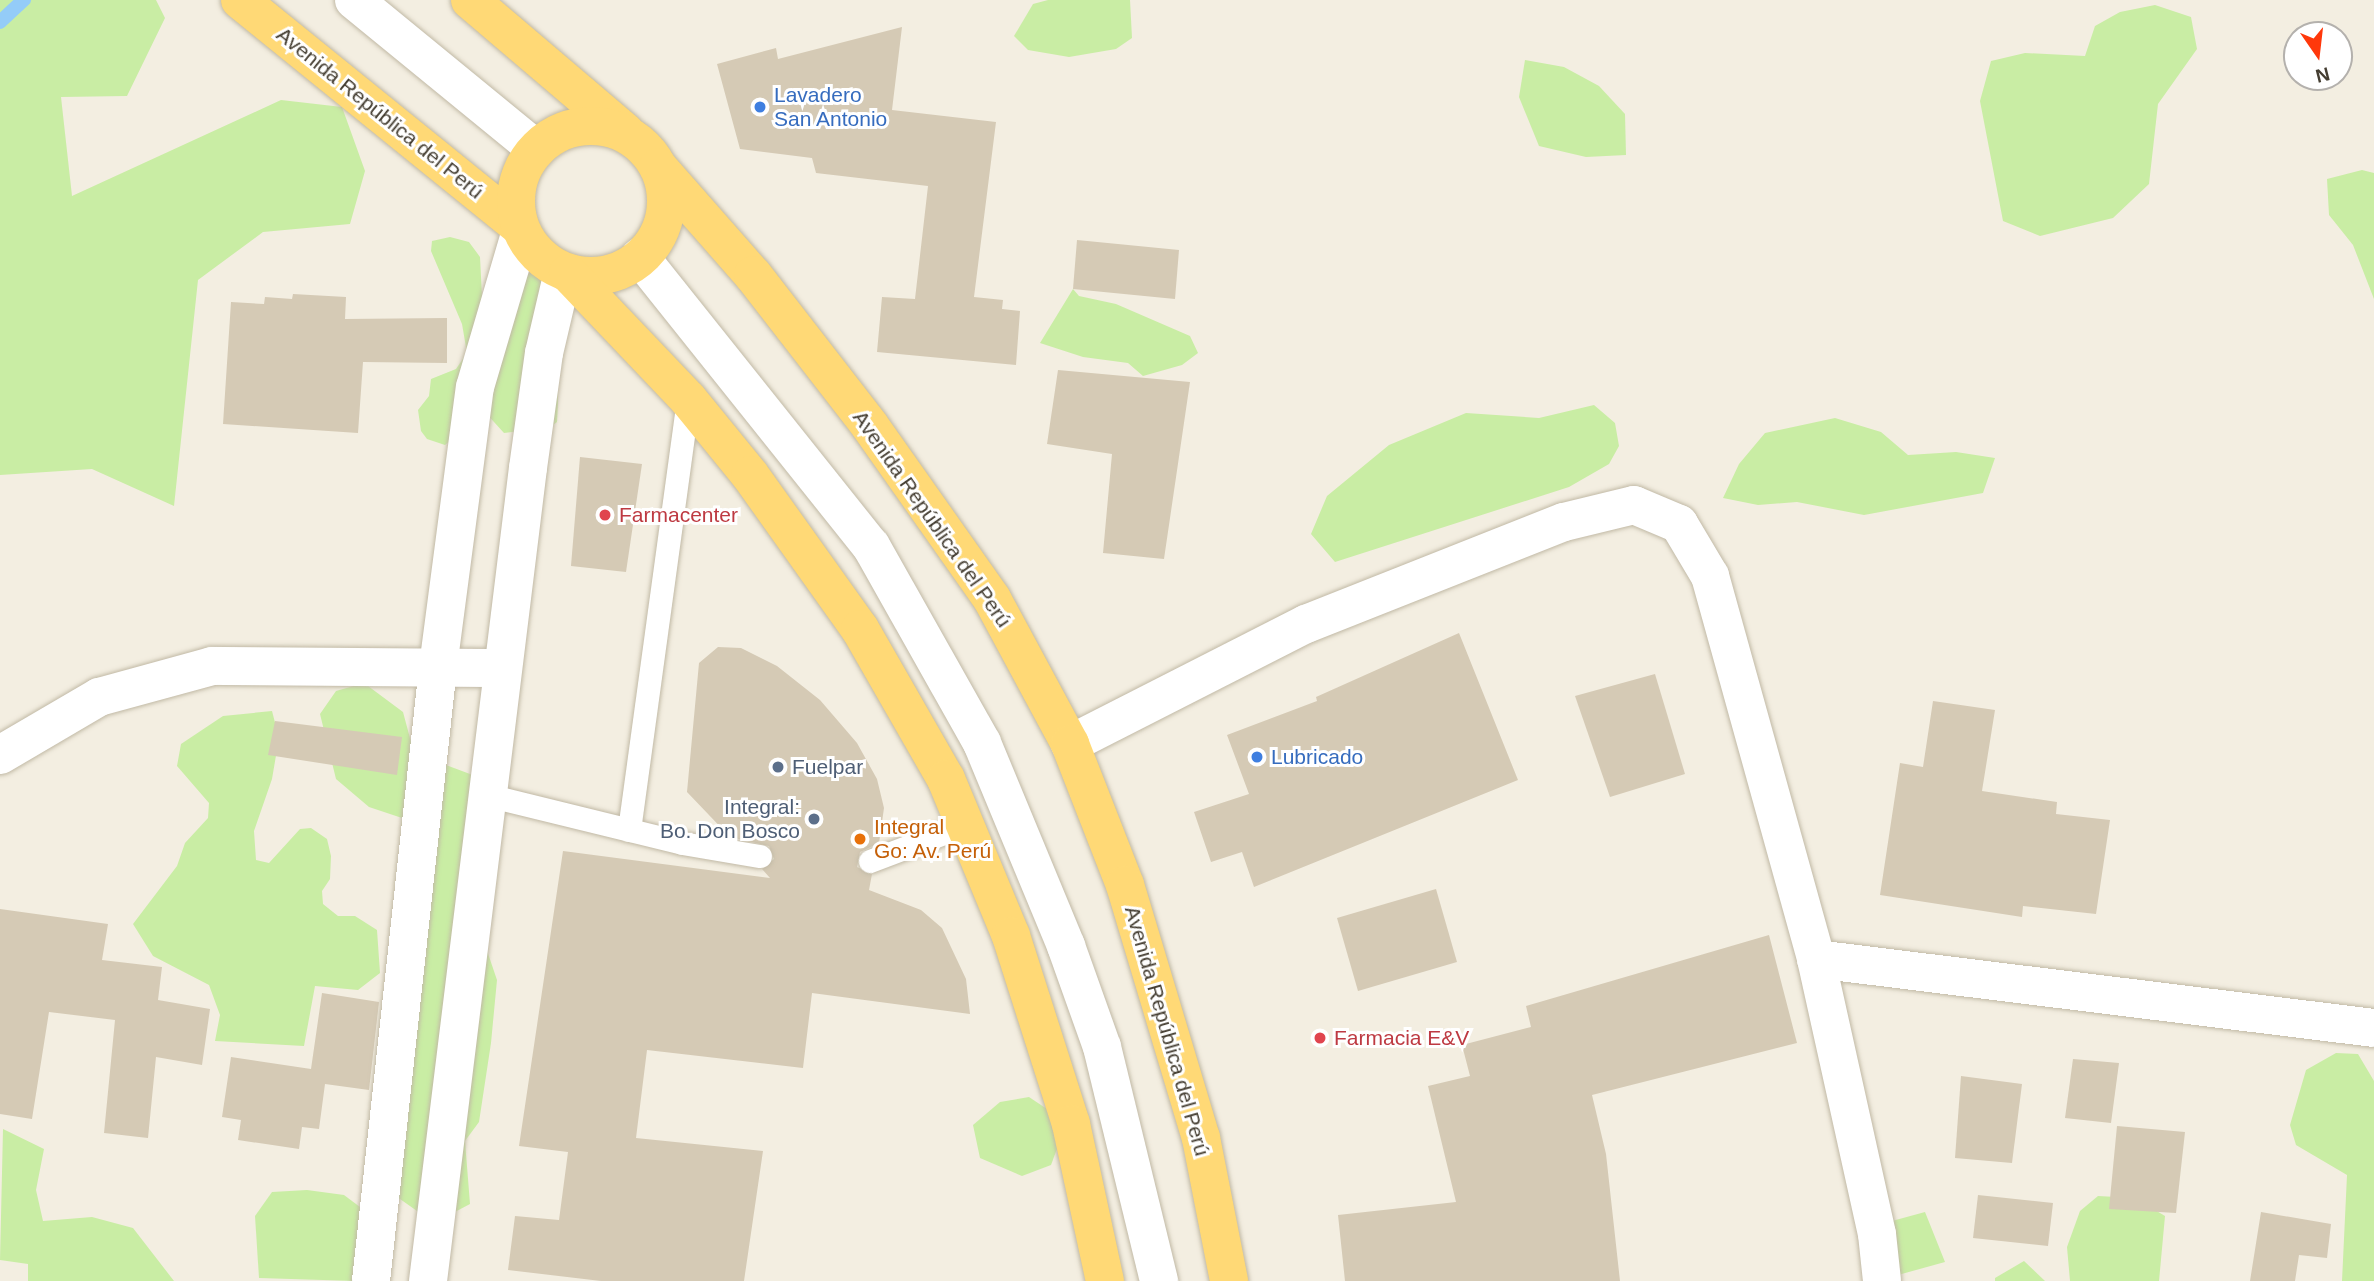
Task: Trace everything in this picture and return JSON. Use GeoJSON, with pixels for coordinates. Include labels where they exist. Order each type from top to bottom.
{"type":"FeatureCollection","features":[{"type":"Feature","properties":{"kind":"highway","name":"Avenida República del Perú"},"geometry":{"type":"LineString","coordinates":[[240,0],[520,228]]}},
{"type":"Feature","properties":{"kind":"highway"},"geometry":{"type":"LineString","coordinates":[[470,0],[632,138],[658,167],[666,192],[666,213],[659,234],[640,257],[611,274],[566,272]]}},
{"type":"Feature","properties":{"kind":"highway"},"geometry":{"type":"LineString","coordinates":[[632,138],[593,126],[572,128],[536,149],[517,185],[520,228],[538,255],[566,272],[688,399],[750,475],[860,629],[946,779],[1011,936],[1070,1124],[1105,1281]]}},
{"type":"Feature","properties":{"kind":"highway","name":"Avenida República del Perú"},"geometry":{"type":"LineString","coordinates":[[658,167],[753,275],[870,426],[992,599],[1070,744],[1125,886],[1200,1138],[1229,1281]]}},
{"type":"Feature","properties":{"kind":"street"},"geometry":{"type":"LineString","coordinates":[[354,0],[536,149]]}},
{"type":"Feature","properties":{"kind":"street"},"geometry":{"type":"LineString","coordinates":[[371,1281],[438,667],[475,387],[520,228]]}},
{"type":"Feature","properties":{"kind":"street"},"geometry":{"type":"LineString","coordinates":[[640,257],[871,546],[982,743],[1066,947],[1102,1047],[1159,1281]]}},
{"type":"Feature","properties":{"kind":"street"},"geometry":{"type":"LineString","coordinates":[[428,1281],[502,668],[544,353],[566,272]]}},
{"type":"Feature","properties":{"kind":"street"},"geometry":{"type":"LineString","coordinates":[[1070,744],[1306,624],[1564,522],[1634,505],[1679,524],[1710,576],[1816,959],[1877,1234],[1882,1281]]}},
{"type":"Feature","properties":{"kind":"street"},"geometry":{"type":"LineString","coordinates":[[0,755],[99,697],[212,666],[502,668]]}},
{"type":"Feature","properties":{"kind":"street"},"geometry":{"type":"LineString","coordinates":[[1816,959],[2374,1028]]}},
{"type":"Feature","properties":{"kind":"lane"},"geometry":{"type":"LineString","coordinates":[[629,830],[688,399]]}},
{"type":"Feature","properties":{"kind":"lane"},"geometry":{"type":"LineString","coordinates":[[487,794],[629,830],[760,856]]}},
{"type":"Feature","properties":{"kind":"lane"},"geometry":{"type":"LineString","coordinates":[[870,862],[965,825]]}},
{"type":"Feature","properties":{"kind":"green space"},"geometry":{"type":"Polygon","coordinates":[[[0,0],[156,0],[165,18],[127,96],[61,97],[72,196],[281,100],[342,107],[365,171],[350,224],[263,232],[198,280],[174,506],[92,469],[0,475],[0,0]]]}},
{"type":"Feature","properties":{"kind":"green space"},"geometry":{"type":"Polygon","coordinates":[[[1048,0],[1130,0],[1132,38],[1116,49],[1069,57],[1028,50],[1014,36],[1033,4],[1048,0]]]}},
{"type":"Feature","properties":{"kind":"green space"},"geometry":{"type":"Polygon","coordinates":[[[2155,5],[2191,17],[2197,49],[2158,104],[2149,184],[2113,218],[2040,236],[2003,221],[1980,101],[1991,61],[2025,53],[2085,56],[2095,26],[2120,12],[2155,5]]]}},
{"type":"Feature","properties":{"kind":"green space"},"geometry":{"type":"Polygon","coordinates":[[[1525,60],[1564,67],[1599,86],[1625,114],[1626,155],[1586,157],[1539,146],[1519,97],[1525,60]]]}},
{"type":"Feature","properties":{"kind":"green space"},"geometry":{"type":"Polygon","coordinates":[[[2362,170],[2374,173],[2374,299],[2353,245],[2329,215],[2327,179],[2362,170]]]}},
{"type":"Feature","properties":{"kind":"green space"},"geometry":{"type":"Polygon","coordinates":[[[450,237],[469,242],[480,257],[482,296],[525,263],[534,261],[550,269],[558,402],[557,422],[549,428],[504,433],[484,411],[445,445],[427,439],[421,431],[418,410],[429,396],[431,379],[456,369],[467,353],[462,324],[431,251],[432,241],[450,237]]]}},
{"type":"Feature","properties":{"kind":"green space"},"geometry":{"type":"Polygon","coordinates":[[[1073,289],[1079,296],[1116,304],[1190,336],[1198,353],[1182,365],[1143,376],[1128,363],[1083,357],[1040,343],[1073,289]]]}},
{"type":"Feature","properties":{"kind":"green space"},"geometry":{"type":"Polygon","coordinates":[[[1594,405],[1615,423],[1619,446],[1609,464],[1569,487],[1335,562],[1311,534],[1327,496],[1389,445],[1466,413],[1539,418],[1594,405]]]}},
{"type":"Feature","properties":{"kind":"green space"},"geometry":{"type":"Polygon","coordinates":[[[1835,418],[1881,432],[1908,455],[1956,452],[1995,458],[1983,493],[1864,515],[1797,502],[1758,505],[1723,498],[1739,464],[1765,433],[1835,418]]]}},
{"type":"Feature","properties":{"kind":"green space"},"geometry":{"type":"Polygon","coordinates":[[[364,683],[403,712],[414,753],[478,777],[479,927],[497,980],[491,1043],[479,1122],[465,1141],[470,1204],[434,1223],[383,1187],[402,818],[369,807],[336,779],[320,714],[336,691],[364,683]]]}},
{"type":"Feature","properties":{"kind":"green space"},"geometry":{"type":"Polygon","coordinates":[[[272,711],[279,738],[272,779],[254,831],[256,860],[269,863],[300,829],[311,828],[327,839],[331,856],[330,879],[322,891],[323,904],[338,916],[355,916],[377,930],[380,973],[358,990],[315,986],[304,1046],[215,1041],[220,1015],[209,985],[153,956],[133,924],[177,866],[185,843],[208,818],[209,803],[177,766],[181,744],[223,716],[272,711]]]}},
{"type":"Feature","properties":{"kind":"green space"},"geometry":{"type":"Polygon","coordinates":[[[2336,1053],[2358,1054],[2374,1081],[2374,1281],[2342,1281],[2347,1175],[2296,1145],[2290,1125],[2306,1070],[2336,1053]]]}},
{"type":"Feature","properties":{"kind":"green space"},"geometry":{"type":"Polygon","coordinates":[[[1029,1097],[1053,1113],[1061,1138],[1051,1165],[1022,1176],[980,1158],[973,1125],[1000,1102],[1029,1097]]]}},
{"type":"Feature","properties":{"kind":"green space"},"geometry":{"type":"Polygon","coordinates":[[[3,1129],[44,1149],[36,1190],[43,1221],[92,1217],[133,1228],[174,1281],[28,1281],[28,1264],[0,1260],[3,1129]]]}},
{"type":"Feature","properties":{"kind":"green space"},"geometry":{"type":"Polygon","coordinates":[[[307,1190],[344,1195],[364,1210],[355,1281],[259,1278],[255,1216],[272,1192],[307,1190]]]}},
{"type":"Feature","properties":{"kind":"green space"},"geometry":{"type":"Polygon","coordinates":[[[2098,1196],[2135,1198],[2165,1216],[2159,1281],[2070,1281],[2067,1247],[2080,1211],[2098,1196]]]}},
{"type":"Feature","properties":{"kind":"green space"},"geometry":{"type":"Polygon","coordinates":[[[1925,1212],[1945,1262],[1898,1275],[1892,1221],[1925,1212]]]}},
{"type":"Feature","properties":{"kind":"green space"},"geometry":{"type":"Polygon","coordinates":[[[2024,1261],[2045,1281],[1995,1281],[1995,1278],[2024,1261]]]}},
{"type":"Feature","properties":{"kind":"building"},"geometry":{"type":"Polygon","coordinates":[[[902,27],[892,110],[996,122],[974,297],[1003,300],[1002,309],[1020,311],[1016,365],[877,352],[882,297],[915,299],[928,186],[816,173],[812,158],[740,149],[717,64],[776,48],[778,59],[902,27]]]}},
{"type":"Feature","properties":{"kind":"building"},"geometry":{"type":"Polygon","coordinates":[[[1077,240],[1179,250],[1175,299],[1073,289],[1077,240]]]}},
{"type":"Feature","properties":{"kind":"building"},"geometry":{"type":"Polygon","coordinates":[[[293,294],[346,297],[345,319],[447,318],[447,363],[363,362],[358,433],[223,424],[231,302],[264,304],[265,297],[292,299],[293,294]]]}},
{"type":"Feature","properties":{"kind":"building"},"geometry":{"type":"Polygon","coordinates":[[[1058,370],[1190,382],[1164,559],[1103,553],[1112,454],[1047,444],[1058,370]]]}},
{"type":"Feature","properties":{"kind":"building","name":"Farmacenter"},"geometry":{"type":"Polygon","coordinates":[[[580,457],[642,464],[626,572],[571,566],[580,457]]]}},
{"type":"Feature","properties":{"kind":"building"},"geometry":{"type":"Polygon","coordinates":[[[1459,633],[1518,780],[1254,887],[1242,852],[1211,862],[1194,812],[1249,794],[1227,735],[1317,701],[1316,697],[1459,633]]]}},
{"type":"Feature","properties":{"kind":"building"},"geometry":{"type":"Polygon","coordinates":[[[718,647],[741,648],[777,666],[820,700],[857,743],[877,779],[884,808],[879,843],[860,852],[857,867],[872,874],[869,890],[921,910],[942,928],[966,979],[970,1014],[812,993],[803,1068],[647,1050],[636,1138],[763,1151],[744,1281],[601,1281],[508,1270],[515,1216],[559,1220],[568,1152],[519,1146],[563,851],[770,878],[762,869],[774,859],[769,846],[730,837],[687,792],[699,663],[718,647]]]}},
{"type":"Feature","properties":{"kind":"building"},"geometry":{"type":"Polygon","coordinates":[[[1655,674],[1685,774],[1610,797],[1575,696],[1655,674]]]}},
{"type":"Feature","properties":{"kind":"building"},"geometry":{"type":"Polygon","coordinates":[[[1933,701],[1995,710],[1982,791],[2057,802],[2056,814],[2110,820],[2096,914],[2023,906],[2022,917],[1880,895],[1900,763],[1923,767],[1933,701]]]}},
{"type":"Feature","properties":{"kind":"building"},"geometry":{"type":"Polygon","coordinates":[[[275,721],[402,737],[397,775],[268,755],[275,721]]]}},
{"type":"Feature","properties":{"kind":"building"},"geometry":{"type":"Polygon","coordinates":[[[1436,889],[1457,962],[1358,991],[1337,918],[1436,889]]]}},
{"type":"Feature","properties":{"kind":"building"},"geometry":{"type":"Polygon","coordinates":[[[0,909],[108,924],[102,960],[162,967],[158,1000],[210,1009],[202,1065],[156,1057],[148,1138],[104,1133],[115,1020],[49,1012],[32,1119],[0,1114],[0,909]]]}},
{"type":"Feature","properties":{"kind":"building"},"geometry":{"type":"Polygon","coordinates":[[[1769,935],[1797,1043],[1592,1095],[1606,1154],[1620,1281],[1345,1281],[1338,1215],[1456,1202],[1428,1086],[1470,1076],[1462,1045],[1531,1027],[1526,1006],[1769,935]]]}},
{"type":"Feature","properties":{"kind":"building"},"geometry":{"type":"Polygon","coordinates":[[[322,993],[379,1002],[369,1090],[325,1084],[319,1129],[302,1127],[299,1149],[238,1140],[241,1120],[222,1117],[231,1057],[311,1069],[322,993]]]}},
{"type":"Feature","properties":{"kind":"building"},"geometry":{"type":"Polygon","coordinates":[[[2073,1059],[2119,1063],[2111,1123],[2065,1118],[2073,1059]]]}},
{"type":"Feature","properties":{"kind":"building"},"geometry":{"type":"Polygon","coordinates":[[[1961,1076],[2022,1084],[2012,1163],[1955,1158],[1961,1076]]]}},
{"type":"Feature","properties":{"kind":"building"},"geometry":{"type":"Polygon","coordinates":[[[2117,1126],[2185,1132],[2176,1213],[2109,1209],[2117,1126]]]}},
{"type":"Feature","properties":{"kind":"building"},"geometry":{"type":"Polygon","coordinates":[[[1978,1195],[2053,1203],[2048,1246],[1973,1238],[1978,1195]]]}},
{"type":"Feature","properties":{"kind":"building"},"geometry":{"type":"Polygon","coordinates":[[[2261,1212],[2331,1224],[2327,1258],[2299,1255],[2295,1281],[2250,1281],[2261,1212]]]}},
{"type":"Feature","properties":{"kind":"waterway"},"geometry":{"type":"LineString","coordinates":[[0,22],[24,0]]}},
{"type":"Feature","properties":{"kind":"place","name":"Lavadero San Antonio"},"geometry":{"type":"Point","coordinates":[760,107]}},
{"type":"Feature","properties":{"kind":"place","name":"Farmacenter"},"geometry":{"type":"Point","coordinates":[605,515]}},
{"type":"Feature","properties":{"kind":"place","name":"Lubricado"},"geometry":{"type":"Point","coordinates":[1257,757]}},
{"type":"Feature","properties":{"kind":"place","name":"Fuelpar"},"geometry":{"type":"Point","coordinates":[778,767]}},
{"type":"Feature","properties":{"kind":"place","name":"Integral: Bo. Don Bosco"},"geometry":{"type":"Point","coordinates":[814,819]}},
{"type":"Feature","properties":{"kind":"place","name":"Integral Go: Av. Perú"},"geometry":{"type":"Point","coordinates":[860,839]}},
{"type":"Feature","properties":{"kind":"place","name":"Farmacia E&V"},"geometry":{"type":"Point","coordinates":[1320,1038]}}]}
